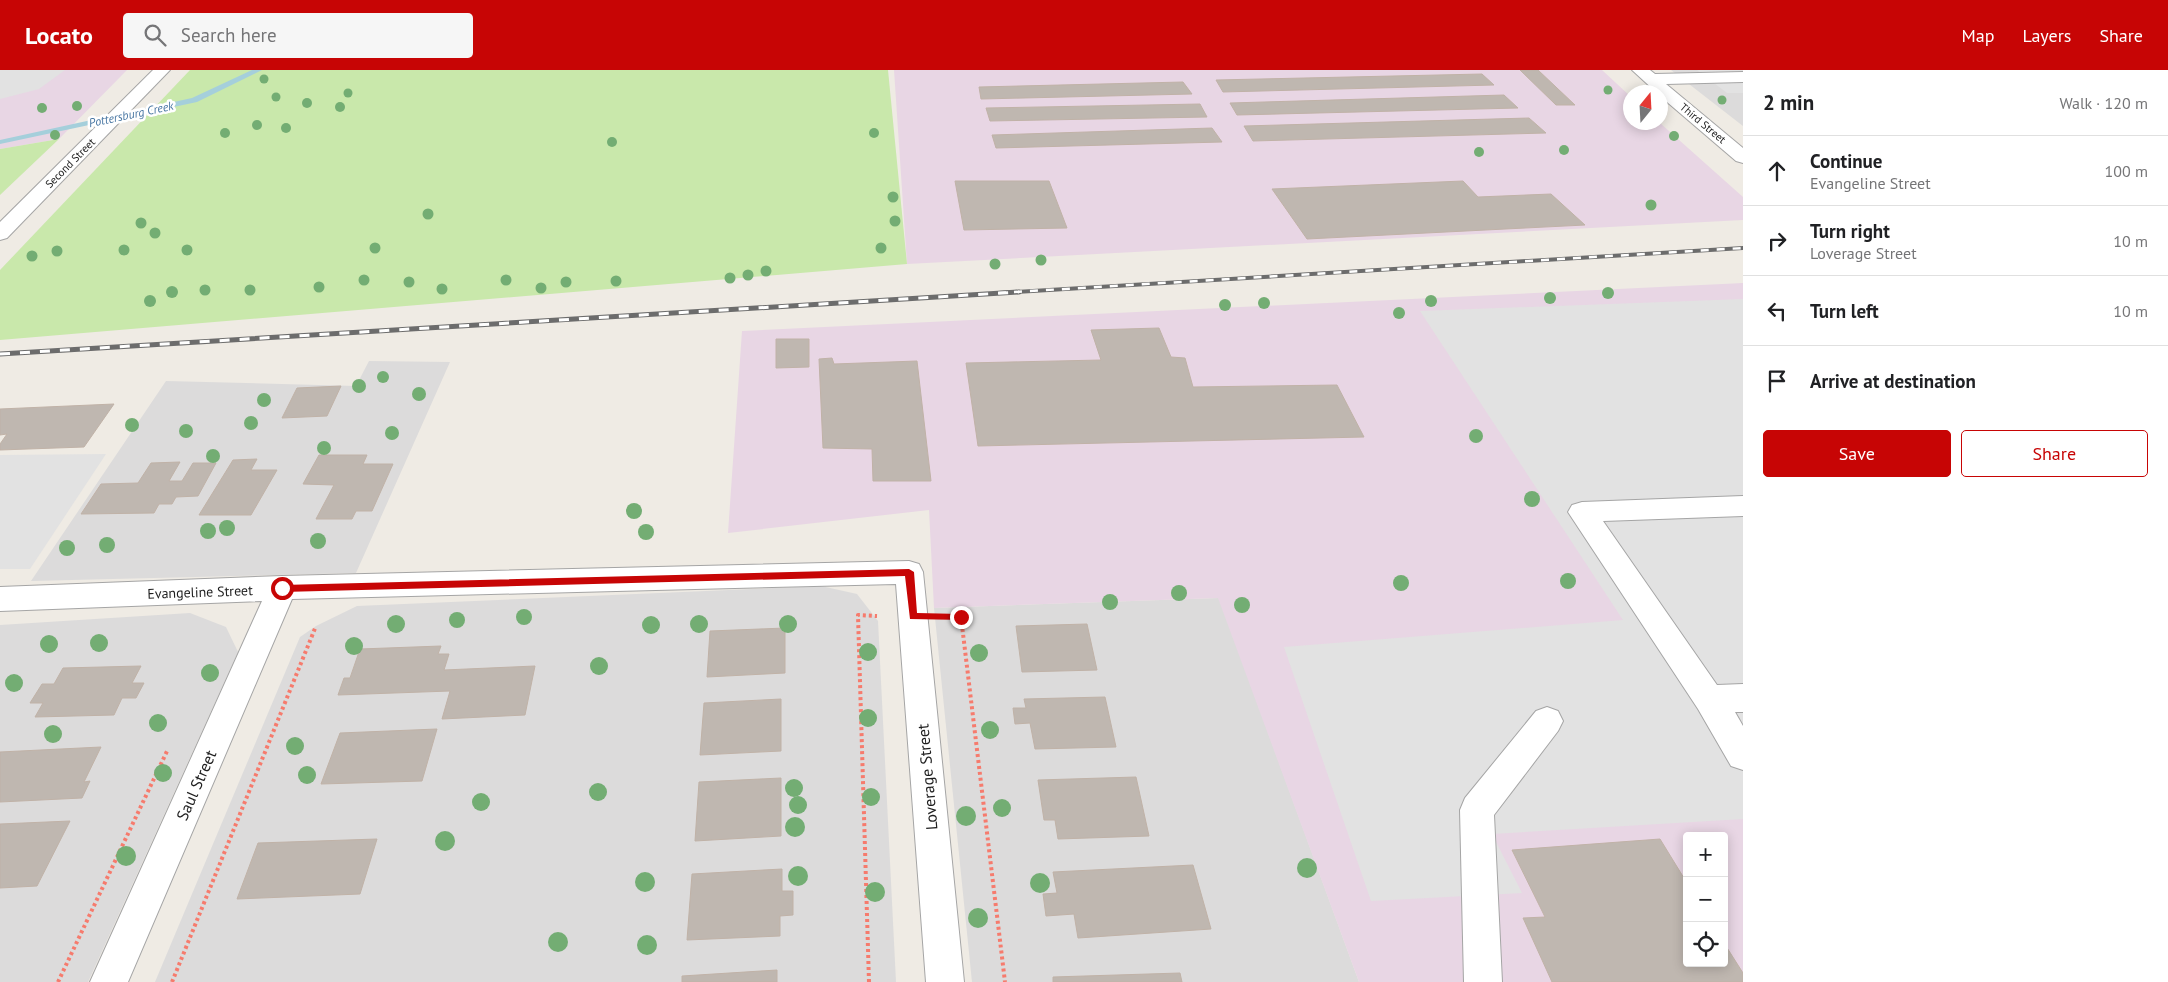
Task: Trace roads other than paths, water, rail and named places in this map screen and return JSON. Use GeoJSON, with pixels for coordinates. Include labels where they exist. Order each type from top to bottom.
{"type":"FeatureCollection","features":[{"type":"Feature","properties":{"kind":"street","name":"Second Street"},"geometry":{"type":"LineString","coordinates":[[0,234],[162,70]]}},
{"type":"Feature","properties":{"kind":"street"},"geometry":{"type":"LineString","coordinates":[[1645,75],[1743,76]]}},
{"type":"Feature","properties":{"kind":"street","name":"Third Street"},"geometry":{"type":"LineString","coordinates":[[1645,75],[1743,157]]}},
{"type":"Feature","properties":{"kind":"street"},"geometry":{"type":"LineString","coordinates":[[1743,506],[1582,512],[1709,699],[1743,755]]}},
{"type":"Feature","properties":{"kind":"street","name":"Evangeline Street"},"geometry":{"type":"LineString","coordinates":[[0,599],[282,588],[909,572]]}},
{"type":"Feature","properties":{"kind":"street","name":"Loverage Street"},"geometry":{"type":"LineString","coordinates":[[909,572],[945,982]]}},
{"type":"Feature","properties":{"kind":"street","name":"Saul Street"},"geometry":{"type":"LineString","coordinates":[[109,982],[282,588]]}},
{"type":"Feature","properties":{"kind":"street"},"geometry":{"type":"LineString","coordinates":[[1709,699],[1743,698]]}},
{"type":"Feature","properties":{"kind":"street"},"geometry":{"type":"LineString","coordinates":[[1483,982],[1477,810],[1547,721]]}},
{"type":"Feature","properties":{"kind":"waterway","name":"Pottersburg Creek"},"geometry":{"type":"LineString","coordinates":[[0,142],[194,100],[258,70]]}},
{"type":"Feature","properties":{"kind":"railway"},"geometry":{"type":"LineString","coordinates":[[998,293],[1743,248]]}},
{"type":"Feature","properties":{"kind":"railway"},"geometry":{"type":"LineString","coordinates":[[0,354],[1019,292]]}}]}
